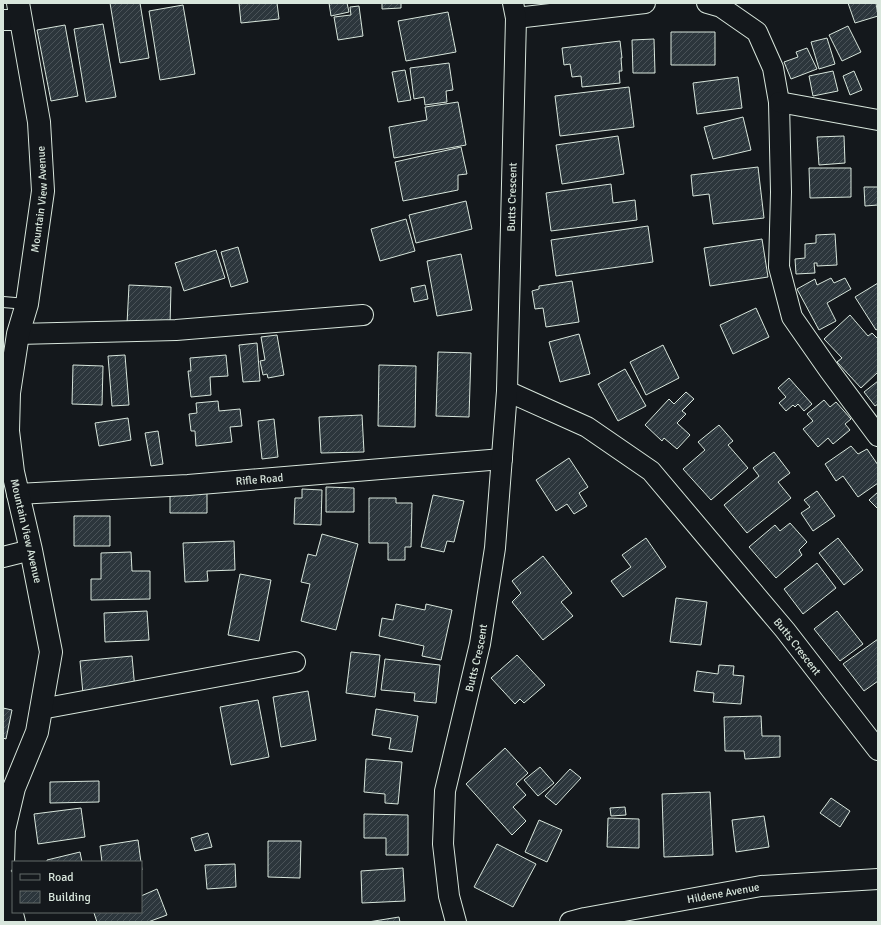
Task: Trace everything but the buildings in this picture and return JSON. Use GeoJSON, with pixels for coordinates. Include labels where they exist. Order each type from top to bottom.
{"type":"FeatureCollection","features":[{"type":"Feature","properties":{"kind":"main road","name":"Mountain View Avenue"},"geometry":{"type":"LineString","coordinates":[[3,863],[4,830],[14,788],[37,732],[51,652],[31,550],[17,494],[8,431],[10,393],[18,334],[27,304],[43,191],[39,122],[14,14]]}},
{"type":"Feature","properties":{"kind":"main road"},"geometry":{"type":"LineString","coordinates":[[3,879],[14,922]]}},
{"type":"Feature","properties":{"kind":"street"},"geometry":{"type":"LineString","coordinates":[[515,10],[645,3]]}},
{"type":"Feature","properties":{"kind":"street"},"geometry":{"type":"LineString","coordinates":[[707,3],[721,7],[757,32],[772,68],[779,102],[781,192],[779,267],[792,317],[878,436]]}},
{"type":"Feature","properties":{"kind":"street","name":"Butts Crescent"},"geometry":{"type":"LineString","coordinates":[[456,922],[449,896],[443,844],[445,791],[480,644],[495,548],[507,391],[515,10]]}},
{"type":"Feature","properties":{"kind":"street"},"geometry":{"type":"LineString","coordinates":[[779,102],[878,120]]}},
{"type":"Feature","properties":{"kind":"street"},"geometry":{"type":"LineString","coordinates":[[18,334],[176,330],[363,315]]}},
{"type":"Feature","properties":{"kind":"street","name":"Butts Crescent"},"geometry":{"type":"LineString","coordinates":[[507,391],[587,427],[651,471],[785,630],[878,750]]}},
{"type":"Feature","properties":{"kind":"street","name":"Rifle Road"},"geometry":{"type":"LineString","coordinates":[[17,494],[188,485],[502,459]]}},
{"type":"Feature","properties":{"kind":"street"},"geometry":{"type":"LineString","coordinates":[[3,557],[31,550]]}},
{"type":"Feature","properties":{"kind":"street"},"geometry":{"type":"LineString","coordinates":[[41,709],[295,662]]}},
{"type":"Feature","properties":{"kind":"street","name":"Hildene Avenue"},"geometry":{"type":"LineString","coordinates":[[570,922],[761,886],[878,879]]}},
{"type":"Feature","properties":{"kind":"lane"},"geometry":{"type":"LineString","coordinates":[[3,302],[27,304]]}}]}
